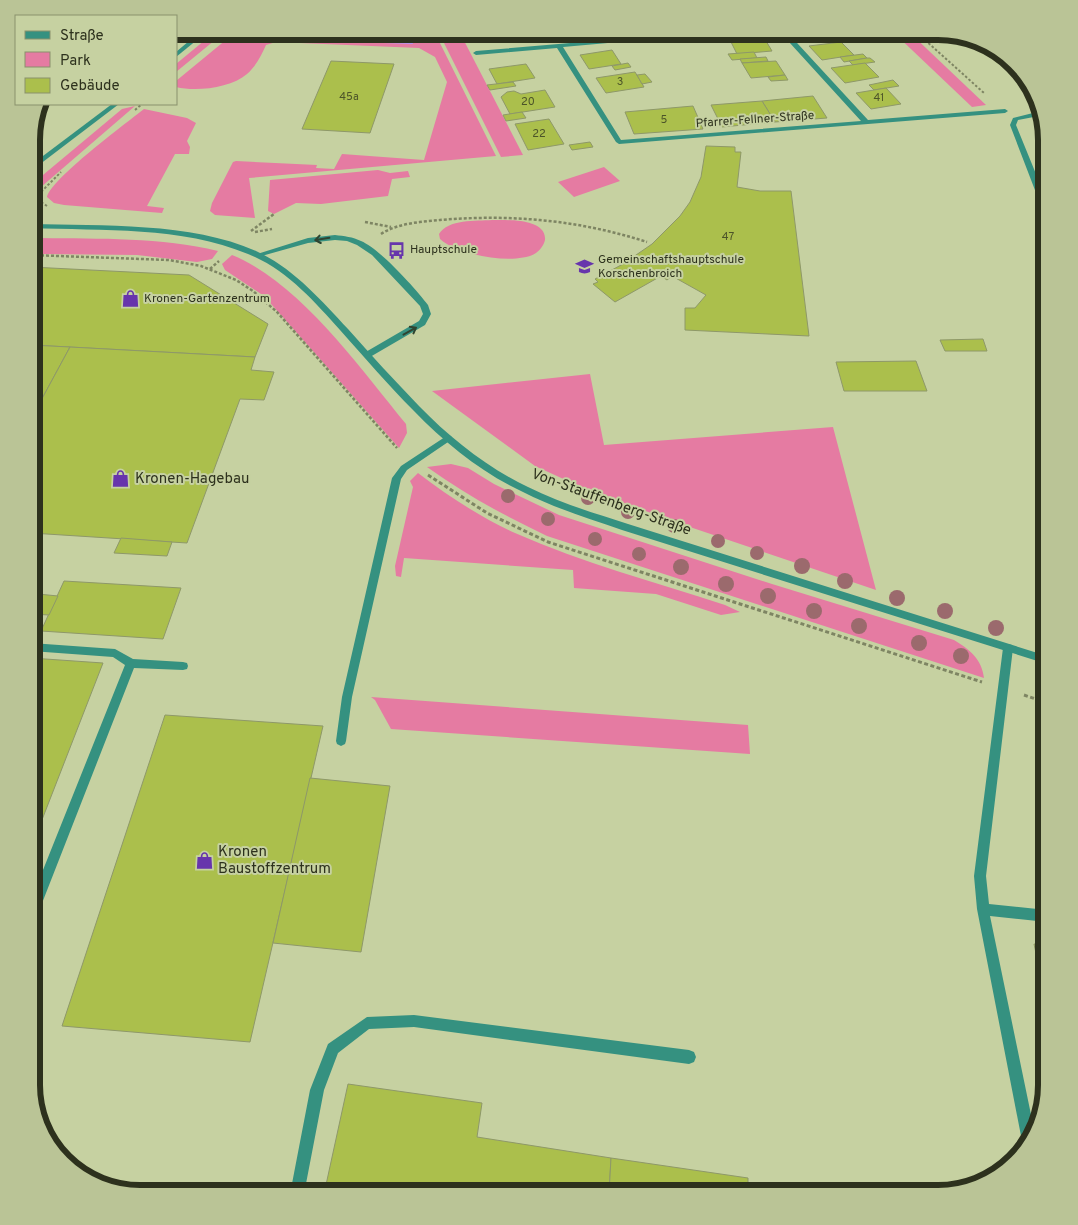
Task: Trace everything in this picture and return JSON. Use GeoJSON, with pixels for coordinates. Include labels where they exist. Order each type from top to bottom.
{"type":"FeatureCollection","features":[{"type":"Feature","properties":{"kind":"street"},"geometry":{"type":"LineString","coordinates":[[178,53],[194,40]]}},
{"type":"Feature","properties":{"kind":"street"},"geometry":{"type":"LineString","coordinates":[[476,53],[630,40]]}},
{"type":"Feature","properties":{"kind":"street"},"geometry":{"type":"LineString","coordinates":[[790,40],[867,123]]}},
{"type":"Feature","properties":{"kind":"street","name":"Pfarrer-Fellner-Straße"},"geometry":{"type":"LineString","coordinates":[[558,46],[620,142],[1005,111]]}},
{"type":"Feature","properties":{"kind":"street"},"geometry":{"type":"LineString","coordinates":[[40,163],[115,105]]}},
{"type":"Feature","properties":{"kind":"street"},"geometry":{"type":"LineString","coordinates":[[1035,114],[1020,116],[1015,119],[1013,125],[1038,188]]}},
{"type":"Feature","properties":{"kind":"street","name":"Von-Stauffenberg-Straße"},"geometry":{"type":"LineString","coordinates":[[40,226],[122,230],[184,236],[220,242],[258,256],[305,288],[424,417],[448,438],[496,474],[557,503],[625,527],[1038,657]]}},
{"type":"Feature","properties":{"kind":"street"},"geometry":{"type":"LineString","coordinates":[[258,256],[328,238],[353,241],[366,247],[424,305],[427,314],[422,323],[367,355]]}},
{"type":"Feature","properties":{"kind":"street"},"geometry":{"type":"LineString","coordinates":[[341,741],[347,697],[397,478],[404,468],[448,438]]}},
{"type":"Feature","properties":{"kind":"street"},"geometry":{"type":"LineString","coordinates":[[40,647],[115,653],[131,663],[183,666]]}},
{"type":"Feature","properties":{"kind":"street"},"geometry":{"type":"LineString","coordinates":[[1008,648],[980,866],[984,909],[1027,1131]]}},
{"type":"Feature","properties":{"kind":"street"},"geometry":{"type":"LineString","coordinates":[[40,893],[131,663]]}},
{"type":"Feature","properties":{"kind":"street"},"geometry":{"type":"LineString","coordinates":[[984,909],[1038,915]]}},
{"type":"Feature","properties":{"kind":"street"},"geometry":{"type":"LineString","coordinates":[[299,1185],[317,1090],[333,1049],[367,1023],[414,1021],[689,1057]]}},
{"type":"Feature","properties":{"kind":"path"},"geometry":{"type":"LineString","coordinates":[[924,40],[1005,111]]}},
{"type":"Feature","properties":{"kind":"path"},"geometry":{"type":"LineString","coordinates":[[366,247],[381,233],[391,227],[494,216],[533,218],[587,225],[618,232],[647,242]]}},
{"type":"Feature","properties":{"kind":"green space"},"geometry":{"type":"Polygon","coordinates":[[[205,40],[215,40],[178,70],[178,62],[205,40]]]}},
{"type":"Feature","properties":{"kind":"green space"},"geometry":{"type":"Polygon","coordinates":[[[226,40],[438,40],[496,156],[249,178],[255,218],[215,215],[210,211],[212,203],[233,162],[236,161],[317,165],[316,168],[334,169],[342,154],[424,160],[447,82],[435,57],[419,48],[276,42],[266,45],[258,61],[250,71],[232,83],[213,88],[193,89],[178,87],[178,79],[226,40]]]}},
{"type":"Feature","properties":{"kind":"green space"},"geometry":{"type":"Polygon","coordinates":[[[442,40],[464,40],[523,155],[501,157],[442,40]]]}},
{"type":"Feature","properties":{"kind":"green space"},"geometry":{"type":"Polygon","coordinates":[[[901,40],[917,40],[986,105],[972,107],[901,40]]]}},
{"type":"Feature","properties":{"kind":"green space"},"geometry":{"type":"Polygon","coordinates":[[[135,106],[40,187],[40,177],[122,109],[135,106]]]}},
{"type":"Feature","properties":{"kind":"green space"},"geometry":{"type":"Polygon","coordinates":[[[144,109],[187,118],[196,123],[187,141],[190,147],[189,154],[175,154],[147,206],[164,208],[162,213],[64,205],[54,203],[47,197],[61,178],[74,165],[144,109]]]}},
{"type":"Feature","properties":{"kind":"green space"},"geometry":{"type":"Polygon","coordinates":[[[604,167],[620,181],[574,197],[558,182],[604,167]]]}},
{"type":"Feature","properties":{"kind":"green space"},"geometry":{"type":"Polygon","coordinates":[[[378,170],[390,173],[408,171],[410,177],[392,179],[388,196],[321,204],[296,203],[274,214],[268,211],[270,180],[378,170]]]}},
{"type":"Feature","properties":{"kind":"green space"},"geometry":{"type":"Polygon","coordinates":[[[492,220],[533,224],[544,233],[544,244],[536,253],[527,257],[501,259],[459,250],[440,239],[439,234],[443,229],[456,223],[492,220]]]}},
{"type":"Feature","properties":{"kind":"green space"},"geometry":{"type":"Polygon","coordinates":[[[41,238],[153,241],[196,246],[218,251],[212,259],[197,262],[137,255],[40,254],[41,238]]]}},
{"type":"Feature","properties":{"kind":"green space"},"geometry":{"type":"Polygon","coordinates":[[[232,255],[257,268],[281,285],[327,329],[348,353],[406,424],[407,433],[399,448],[264,296],[225,270],[222,264],[232,255]]]}},
{"type":"Feature","properties":{"kind":"green space"},"geometry":{"type":"Polygon","coordinates":[[[590,374],[604,445],[833,427],[876,590],[678,523],[581,487],[535,466],[432,391],[590,374]]]}},
{"type":"Feature","properties":{"kind":"green space"},"geometry":{"type":"Polygon","coordinates":[[[451,464],[468,468],[494,484],[559,515],[772,584],[954,640],[965,647],[978,660],[984,678],[547,536],[456,487],[427,467],[451,464]]]}},
{"type":"Feature","properties":{"kind":"green space"},"geometry":{"type":"Polygon","coordinates":[[[418,473],[465,506],[515,533],[593,563],[725,605],[740,612],[721,615],[656,594],[574,588],[573,570],[404,558],[401,577],[396,576],[395,566],[413,487],[410,481],[418,473]]]}},
{"type":"Feature","properties":{"kind":"green space"},"geometry":{"type":"Polygon","coordinates":[[[371,697],[748,725],[750,754],[391,729],[375,700],[371,697]]]}},
{"type":"Feature","properties":{"kind":"shaded area"},"geometry":{"type":"Polygon","coordinates":[[[295,40],[411,40],[413,44],[295,40]]]}},
{"type":"Feature","properties":{"kind":"building"},"geometry":{"type":"Polygon","coordinates":[[[483,40],[502,40],[484,42],[483,40]]]}},
{"type":"Feature","properties":{"kind":"building"},"geometry":{"type":"Polygon","coordinates":[[[730,40],[765,40],[772,51],[737,54],[730,40]]]}},
{"type":"Feature","properties":{"kind":"building"},"geometry":{"type":"Polygon","coordinates":[[[841,42],[854,55],[822,60],[809,46],[841,42]]]}},
{"type":"Feature","properties":{"kind":"building"},"geometry":{"type":"Polygon","coordinates":[[[612,50],[621,64],[589,69],[580,55],[612,50]]]}},
{"type":"Feature","properties":{"kind":"building"},"geometry":{"type":"Polygon","coordinates":[[[754,52],[757,58],[732,60],[728,54],[754,52]]]}},
{"type":"Feature","properties":{"kind":"building"},"geometry":{"type":"Polygon","coordinates":[[[863,54],[867,58],[844,62],[840,57],[863,54]]]}},
{"type":"Feature","properties":{"kind":"building"},"geometry":{"type":"Polygon","coordinates":[[[766,57],[768,61],[742,63],[740,59],[766,57]]]}},
{"type":"Feature","properties":{"kind":"building"},"geometry":{"type":"Polygon","coordinates":[[[867,58],[875,62],[853,65],[849,61],[867,58]]]}},
{"type":"Feature","properties":{"kind":"building"},"geometry":{"type":"Polygon","coordinates":[[[331,61],[394,64],[370,133],[302,129],[331,61]]]}},
{"type":"Feature","properties":{"kind":"building"},"geometry":{"type":"Polygon","coordinates":[[[776,61],[785,75],[751,78],[742,63],[776,61]]]}},
{"type":"Feature","properties":{"kind":"building"},"geometry":{"type":"Polygon","coordinates":[[[628,63],[631,67],[615,70],[612,66],[628,63]]]}},
{"type":"Feature","properties":{"kind":"building"},"geometry":{"type":"Polygon","coordinates":[[[865,63],[879,77],[845,83],[831,68],[865,63]]]}},
{"type":"Feature","properties":{"kind":"building"},"geometry":{"type":"Polygon","coordinates":[[[526,64],[535,78],[497,84],[489,69],[526,64]]]}},
{"type":"Feature","properties":{"kind":"building"},"geometry":{"type":"Polygon","coordinates":[[[635,72],[644,87],[606,93],[596,78],[635,72]]]}},
{"type":"Feature","properties":{"kind":"building"},"geometry":{"type":"Polygon","coordinates":[[[645,74],[652,82],[642,84],[637,75],[645,74]]]}},
{"type":"Feature","properties":{"kind":"building"},"geometry":{"type":"Polygon","coordinates":[[[785,75],[788,80],[771,81],[768,77],[785,75]]]}},
{"type":"Feature","properties":{"kind":"building"},"geometry":{"type":"Polygon","coordinates":[[[893,80],[899,86],[874,90],[869,85],[893,80]]]}},
{"type":"Feature","properties":{"kind":"building"},"geometry":{"type":"Polygon","coordinates":[[[513,82],[516,86],[490,90],[487,85],[513,82]]]}},
{"type":"Feature","properties":{"kind":"building"},"geometry":{"type":"Polygon","coordinates":[[[886,88],[901,104],[871,109],[856,93],[886,88]]]}},
{"type":"Feature","properties":{"kind":"building"},"geometry":{"type":"Polygon","coordinates":[[[545,90],[555,107],[510,114],[501,97],[507,92],[514,91],[521,94],[545,90]]]}},
{"type":"Feature","properties":{"kind":"building"},"geometry":{"type":"Polygon","coordinates":[[[813,96],[827,118],[775,122],[762,101],[813,96]]]}},
{"type":"Feature","properties":{"kind":"building"},"geometry":{"type":"Polygon","coordinates":[[[762,101],[775,122],[722,127],[711,105],[762,101]]]}},
{"type":"Feature","properties":{"kind":"building"},"geometry":{"type":"Polygon","coordinates":[[[693,106],[703,129],[634,134],[625,112],[693,106]]]}},
{"type":"Feature","properties":{"kind":"building"},"geometry":{"type":"Polygon","coordinates":[[[522,112],[526,118],[506,121],[503,115],[522,112]]]}},
{"type":"Feature","properties":{"kind":"building"},"geometry":{"type":"Polygon","coordinates":[[[549,119],[564,144],[528,150],[515,124],[549,119]]]}},
{"type":"Feature","properties":{"kind":"building"},"geometry":{"type":"Polygon","coordinates":[[[590,142],[593,147],[572,150],[569,145],[590,142]]]}},
{"type":"Feature","properties":{"kind":"building"},"geometry":{"type":"Polygon","coordinates":[[[706,146],[735,147],[735,152],[741,152],[737,187],[760,191],[791,191],[809,336],[685,330],[685,308],[695,308],[706,295],[672,276],[667,280],[661,276],[615,302],[593,284],[598,282],[595,279],[623,264],[652,244],[680,216],[690,202],[701,177],[706,146]]]}},
{"type":"Feature","properties":{"kind":"building","name":"Kronen-Gartenzentrum"},"geometry":{"type":"Polygon","coordinates":[[[40,267],[189,275],[268,324],[255,357],[40,345],[40,267]]]}},
{"type":"Feature","properties":{"kind":"building"},"geometry":{"type":"Polygon","coordinates":[[[983,339],[987,351],[945,351],[940,340],[983,339]]]}},
{"type":"Feature","properties":{"kind":"building"},"geometry":{"type":"Polygon","coordinates":[[[40,345],[70,347],[40,402],[40,345]]]}},
{"type":"Feature","properties":{"kind":"building","name":"Kronen-Hagebau"},"geometry":{"type":"Polygon","coordinates":[[[70,347],[255,357],[251,370],[274,372],[264,400],[240,399],[187,543],[40,534],[40,402],[70,347]]]}},
{"type":"Feature","properties":{"kind":"building"},"geometry":{"type":"Polygon","coordinates":[[[916,361],[927,391],[844,391],[836,362],[916,361]]]}},
{"type":"Feature","properties":{"kind":"building"},"geometry":{"type":"Polygon","coordinates":[[[121,538],[172,542],[167,556],[114,553],[121,538]]]}},
{"type":"Feature","properties":{"kind":"building"},"geometry":{"type":"Polygon","coordinates":[[[64,581],[181,588],[163,639],[41,631],[64,581]]]}},
{"type":"Feature","properties":{"kind":"building"},"geometry":{"type":"Polygon","coordinates":[[[40,594],[58,596],[49,615],[40,614],[40,594]]]}},
{"type":"Feature","properties":{"kind":"building"},"geometry":{"type":"Polygon","coordinates":[[[40,659],[103,663],[40,825],[40,659]]]}},
{"type":"Feature","properties":{"kind":"building","name":"Kronen Baustoffzentrum"},"geometry":{"type":"Polygon","coordinates":[[[165,715],[323,726],[250,1042],[62,1026],[165,715]]]}},
{"type":"Feature","properties":{"kind":"building"},"geometry":{"type":"Polygon","coordinates":[[[310,778],[390,786],[361,952],[273,943],[310,778]]]}},
{"type":"Feature","properties":{"kind":"building"},"geometry":{"type":"Polygon","coordinates":[[[1034,944],[1038,944],[1038,962],[1034,944]]]}},
{"type":"Feature","properties":{"kind":"building"},"geometry":{"type":"Polygon","coordinates":[[[348,1084],[482,1103],[477,1137],[611,1158],[610,1185],[326,1185],[348,1084]]]}},
{"type":"Feature","properties":{"kind":"building"},"geometry":{"type":"Polygon","coordinates":[[[611,1158],[748,1178],[748,1185],[610,1185],[611,1158]]]}},
{"type":"Feature","properties":{"kind":"place","name":"Hauptschule"},"geometry":{"type":"Point","coordinates":[396,250]}},
{"type":"Feature","properties":{"kind":"place","name":"Gemeinschaftshauptschule Korschenbroich"},"geometry":{"type":"Point","coordinates":[584,267]}},
{"type":"Feature","properties":{"kind":"place","name":"Kronen-Gartenzentrum"},"geometry":{"type":"Point","coordinates":[130,299]}},
{"type":"Feature","properties":{"kind":"place","name":"Kronen-Hagebau"},"geometry":{"type":"Point","coordinates":[121,479]}},
{"type":"Feature","properties":{"kind":"place","name":"Kronen Baustoffzentrum"},"geometry":{"type":"Point","coordinates":[204,861]}}]}
